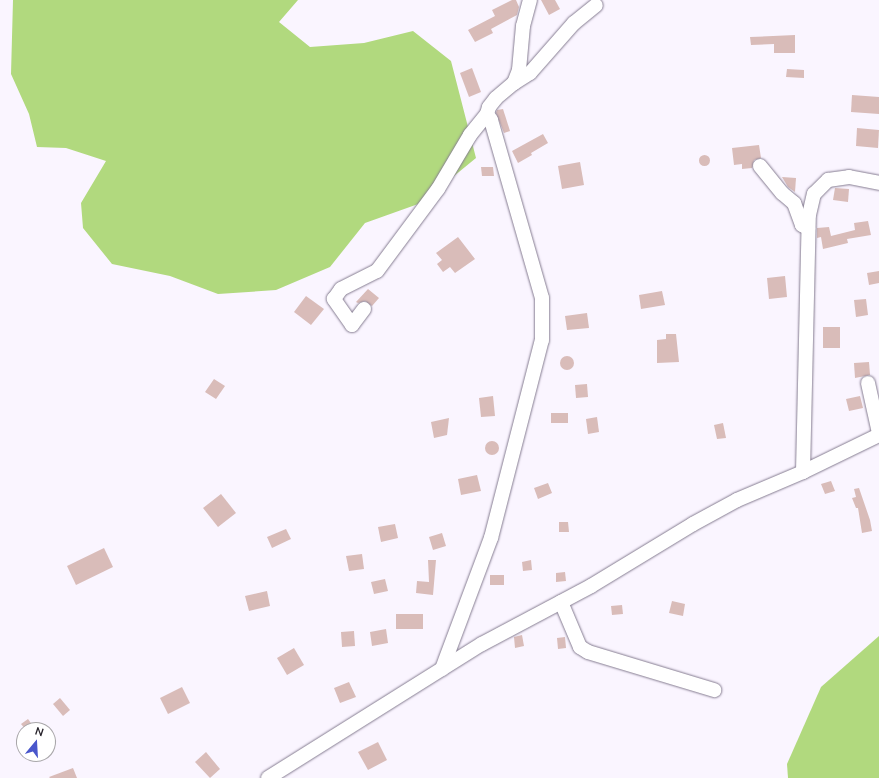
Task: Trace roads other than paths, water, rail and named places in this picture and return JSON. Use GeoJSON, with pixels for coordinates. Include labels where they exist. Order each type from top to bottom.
{"type":"FeatureCollection","features":[{"type":"Feature","properties":{"kind":"street"},"geometry":{"type":"LineString","coordinates":[[514,82],[519,70],[523,26],[530,0]]}},
{"type":"Feature","properties":{"kind":"street"},"geometry":{"type":"LineString","coordinates":[[364,309],[352,325],[334,299],[342,289],[377,271],[438,189],[470,135],[487,114],[489,107],[496,98],[514,82],[530,73],[574,23],[596,5]]}},
{"type":"Feature","properties":{"kind":"street"},"geometry":{"type":"LineString","coordinates":[[442,669],[491,538],[542,340],[542,298],[491,120],[487,114]]}},
{"type":"Feature","properties":{"kind":"street"},"geometry":{"type":"LineString","coordinates":[[760,166],[782,193],[794,203],[802,225],[808,228]]}},
{"type":"Feature","properties":{"kind":"street"},"geometry":{"type":"LineString","coordinates":[[802,472],[808,228],[809,215],[814,194],[828,180],[849,177],[879,183]]}},
{"type":"Feature","properties":{"kind":"street"},"geometry":{"type":"LineString","coordinates":[[268,778],[482,644],[561,602],[712,514],[737,500],[802,472],[879,434],[868,383]]}},
{"type":"Feature","properties":{"kind":"street"},"geometry":{"type":"LineString","coordinates":[[561,602],[580,647],[588,652],[714,690]]}}]}
